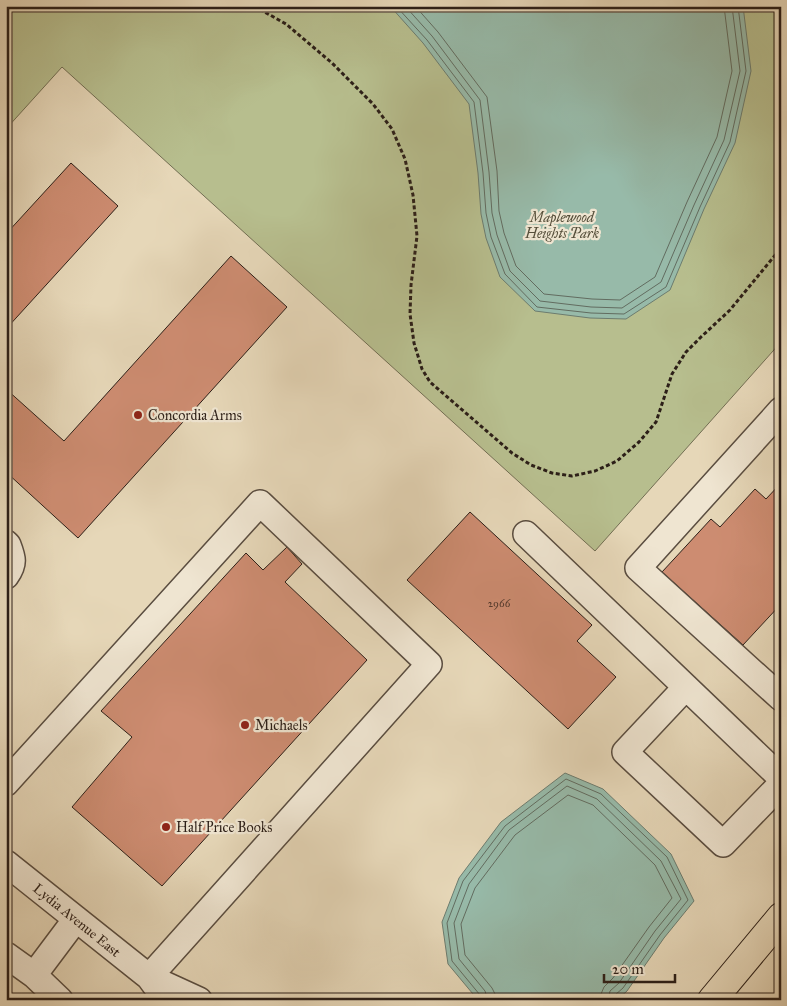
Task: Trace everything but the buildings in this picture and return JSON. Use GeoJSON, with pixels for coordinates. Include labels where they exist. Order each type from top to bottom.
{"type":"FeatureCollection","features":[{"type":"Feature","properties":{"kind":"main road"},"geometry":{"type":"LineString","coordinates":[[712,1000],[781,917]]}},
{"type":"Feature","properties":{"kind":"street"},"geometry":{"type":"LineString","coordinates":[[781,410],[638,568],[781,698]]}},
{"type":"Feature","properties":{"kind":"street"},"geometry":{"type":"LineString","coordinates":[[6,783],[260,503],[429,664],[148,977]]}},
{"type":"Feature","properties":{"kind":"street"},"geometry":{"type":"LineString","coordinates":[[526,534],[781,778]]}},
{"type":"Feature","properties":{"kind":"street"},"geometry":{"type":"LineString","coordinates":[[6,543],[13,559],[9,573],[6,576]]}},
{"type":"Feature","properties":{"kind":"street"},"geometry":{"type":"LineString","coordinates":[[686,687],[625,752],[723,844],[781,784]]}},
{"type":"Feature","properties":{"kind":"street","name":"Lydia Avenue East"},"geometry":{"type":"LineString","coordinates":[[6,863],[148,977],[166,1000]]}},
{"type":"Feature","properties":{"kind":"street"},"geometry":{"type":"LineString","coordinates":[[34,975],[76,919]]}},
{"type":"Feature","properties":{"kind":"street"},"geometry":{"type":"LineString","coordinates":[[6,955],[34,975],[60,1000]]}},
{"type":"Feature","properties":{"kind":"street","name":"Lydia Avenue East"},"geometry":{"type":"LineString","coordinates":[[148,977],[199,1000]]}},
{"type":"Feature","properties":{"kind":"path"},"geometry":{"type":"LineString","coordinates":[[254,6],[286,24],[332,63],[373,104],[392,129],[405,159],[413,195],[417,236],[411,285],[410,314],[414,343],[422,370],[430,382],[512,453],[532,465],[552,474],[572,476],[595,471],[617,461],[656,422],[672,374],[686,352],[730,310],[781,248]]}},
{"type":"Feature","properties":{"kind":"green space","name":"Maplewood Heights Park"},"geometry":{"type":"Polygon","coordinates":[[[6,6],[781,6],[781,342],[595,551],[62,67],[6,129],[6,6]]]}},
{"type":"Feature","properties":{"kind":"water"},"geometry":{"type":"Polygon","coordinates":[[[390,6],[743,6],[751,71],[735,143],[704,209],[670,290],[626,319],[590,318],[535,311],[500,277],[486,238],[481,214],[469,104],[423,43],[390,6]]]}},
{"type":"Feature","properties":{"kind":"water"},"geometry":{"type":"Polygon","coordinates":[[[565,773],[603,789],[671,854],[694,901],[664,938],[627,991],[617,1000],[478,1000],[448,964],[442,922],[459,878],[501,822],[565,773]]]}},
{"type":"Feature","properties":{"kind":"place","name":"Concordia Arms"},"geometry":{"type":"Point","coordinates":[138,415]}},
{"type":"Feature","properties":{"kind":"place","name":"Michaels"},"geometry":{"type":"Point","coordinates":[245,725]}},
{"type":"Feature","properties":{"kind":"place","name":"Half Price Books"},"geometry":{"type":"Point","coordinates":[166,827]}}]}
